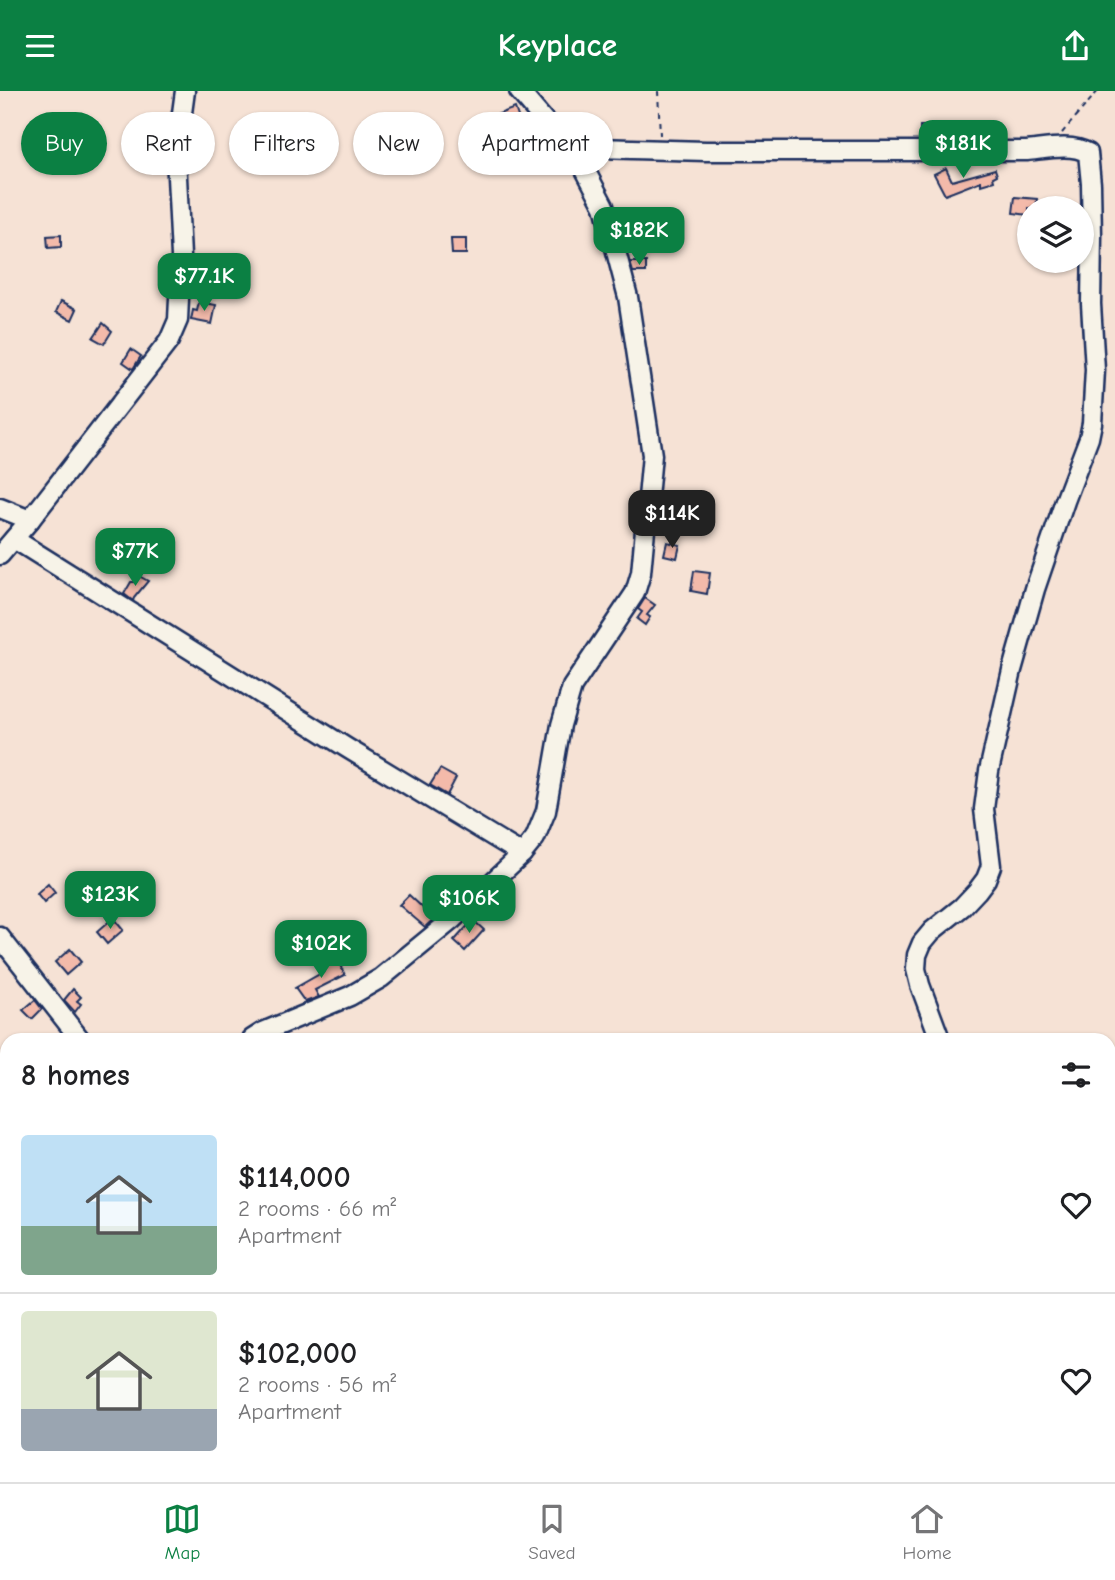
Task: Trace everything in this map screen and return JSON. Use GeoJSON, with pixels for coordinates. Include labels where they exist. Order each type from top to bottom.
{"type":"FeatureCollection","features":[{"type":"Feature","properties":{"kind":"street"},"geometry":{"type":"LineString","coordinates":[[0,555],[169,341],[178,320],[181,256],[176,157],[186,91]]}},
{"type":"Feature","properties":{"kind":"street"},"geometry":{"type":"LineString","coordinates":[[519,91],[537,112]]}},
{"type":"Feature","properties":{"kind":"street"},"geometry":{"type":"LineString","coordinates":[[613,149],[873,152],[1080,148],[1088,153],[1095,370],[1092,423],[1035,589],[991,758],[984,809],[990,866],[986,879],[962,907],[932,931],[922,943],[917,955],[916,969],[920,985],[938,1033]]}},
{"type":"Feature","properties":{"kind":"street"},"geometry":{"type":"LineString","coordinates":[[261,1033],[350,996],[382,978],[453,919],[522,855],[535,838],[546,811],[561,725],[572,687],[635,593],[641,573],[652,455],[628,297],[604,206],[588,175]]}},
{"type":"Feature","properties":{"kind":"street"},"geometry":{"type":"LineString","coordinates":[[0,508],[30,520]]}},
{"type":"Feature","properties":{"kind":"street"},"geometry":{"type":"LineString","coordinates":[[14,539],[522,855]]}},
{"type":"Feature","properties":{"kind":"street"},"geometry":{"type":"LineString","coordinates":[[0,937],[75,1033]]}},
{"type":"Feature","properties":{"kind":"path"},"geometry":{"type":"LineString","coordinates":[[658,91],[661,150]]}},
{"type":"Feature","properties":{"kind":"path"},"geometry":{"type":"LineString","coordinates":[[1050,148],[1098,91]]}},
{"type":"Feature","properties":{"kind":"building"},"geometry":{"type":"Polygon","coordinates":[[[920,126],[936,126],[936,134],[942,134],[942,140],[920,140],[920,126]]]}},
{"type":"Feature","properties":{"kind":"building"},"geometry":{"type":"Polygon","coordinates":[[[946,168],[952,181],[995,169],[997,175],[993,177],[994,181],[981,185],[981,181],[945,195],[934,174],[946,168]]]}},
{"type":"Feature","properties":{"kind":"building"},"geometry":{"type":"Polygon","coordinates":[[[1015,197],[1017,197],[1017,214],[1013,213],[1015,197]]]}},
{"type":"Feature","properties":{"kind":"building"},"geometry":{"type":"Polygon","coordinates":[[[61,235],[61,247],[48,248],[47,236],[61,235]]]}},
{"type":"Feature","properties":{"kind":"building"},"geometry":{"type":"Polygon","coordinates":[[[451,239],[466,239],[466,254],[452,254],[451,239]]]}},
{"type":"Feature","properties":{"kind":"building"},"geometry":{"type":"Polygon","coordinates":[[[630,262],[646,262],[646,272],[633,272],[630,262]]]}},
{"type":"Feature","properties":{"kind":"building"},"geometry":{"type":"Polygon","coordinates":[[[196,266],[215,268],[214,283],[194,281],[196,266]]]}},
{"type":"Feature","properties":{"kind":"building"},"geometry":{"type":"Polygon","coordinates":[[[61,301],[77,309],[72,320],[56,312],[61,301]]]}},
{"type":"Feature","properties":{"kind":"building"},"geometry":{"type":"Polygon","coordinates":[[[199,302],[216,305],[212,324],[191,320],[193,310],[197,311],[199,302]]]}},
{"type":"Feature","properties":{"kind":"building"},"geometry":{"type":"Polygon","coordinates":[[[103,323],[112,331],[104,344],[93,338],[103,323]]]}},
{"type":"Feature","properties":{"kind":"building"},"geometry":{"type":"Polygon","coordinates":[[[131,349],[141,356],[133,369],[123,362],[131,349]]]}},
{"type":"Feature","properties":{"kind":"building"},"geometry":{"type":"Polygon","coordinates":[[[667,542],[680,545],[677,558],[664,555],[667,542]]]}},
{"type":"Feature","properties":{"kind":"building"},"geometry":{"type":"Polygon","coordinates":[[[694,571],[710,573],[707,594],[691,591],[694,571]]]}},
{"type":"Feature","properties":{"kind":"building"},"geometry":{"type":"Polygon","coordinates":[[[139,576],[148,581],[133,601],[124,594],[131,582],[135,582],[139,576]]]}},
{"type":"Feature","properties":{"kind":"building"},"geometry":{"type":"Polygon","coordinates":[[[645,598],[655,605],[647,615],[650,617],[645,625],[637,619],[642,612],[638,609],[645,598]]]}},
{"type":"Feature","properties":{"kind":"building"},"geometry":{"type":"Polygon","coordinates":[[[440,769],[456,778],[447,795],[430,785],[440,769]]]}},
{"type":"Feature","properties":{"kind":"building"},"geometry":{"type":"Polygon","coordinates":[[[48,884],[55,893],[44,903],[37,894],[48,884]]]}},
{"type":"Feature","properties":{"kind":"building"},"geometry":{"type":"Polygon","coordinates":[[[409,895],[423,908],[431,898],[440,905],[433,914],[436,917],[425,927],[399,905],[409,895]]]}},
{"type":"Feature","properties":{"kind":"building"},"geometry":{"type":"Polygon","coordinates":[[[113,918],[123,930],[107,944],[97,932],[113,918]]]}},
{"type":"Feature","properties":{"kind":"building"},"geometry":{"type":"Polygon","coordinates":[[[473,920],[484,930],[465,951],[454,941],[473,920]]]}},
{"type":"Feature","properties":{"kind":"building"},"geometry":{"type":"Polygon","coordinates":[[[70,949],[81,962],[66,975],[55,962],[70,949]]]}},
{"type":"Feature","properties":{"kind":"building"},"geometry":{"type":"Polygon","coordinates":[[[336,957],[345,975],[315,990],[319,997],[305,1002],[295,988],[323,972],[320,966],[336,957]]]}},
{"type":"Feature","properties":{"kind":"building"},"geometry":{"type":"Polygon","coordinates":[[[73,989],[81,997],[77,1001],[81,1004],[75,1012],[64,1000],[73,989]]]}},
{"type":"Feature","properties":{"kind":"building"},"geometry":{"type":"Polygon","coordinates":[[[35,1000],[42,1009],[32,1019],[23,1010],[35,1000]]]}}]}
